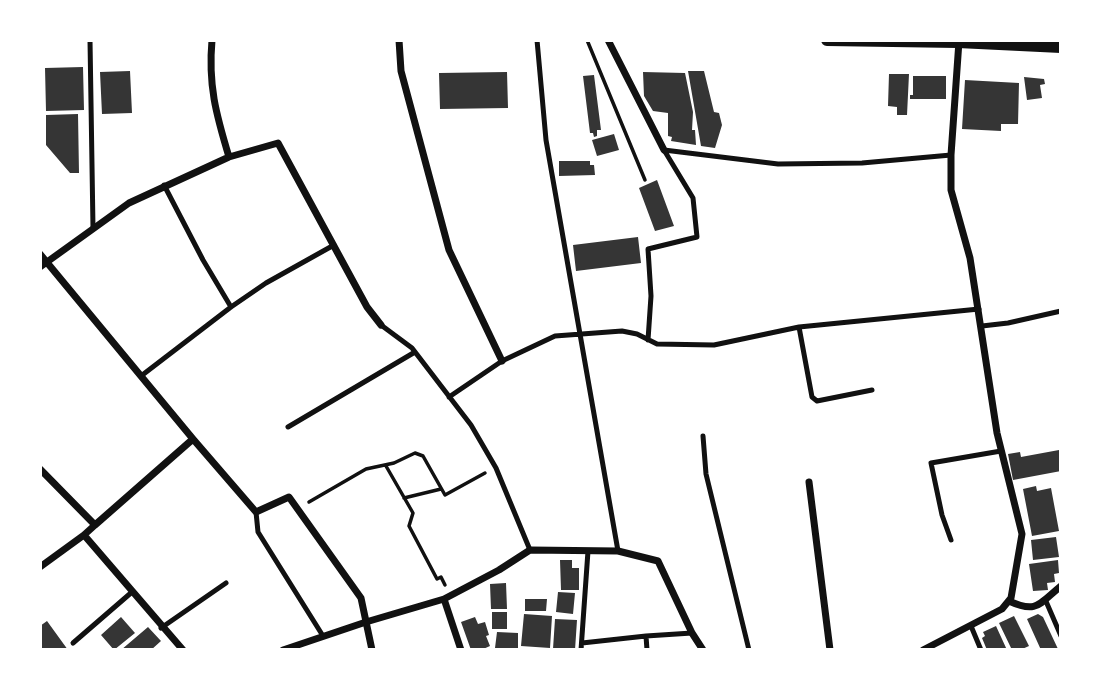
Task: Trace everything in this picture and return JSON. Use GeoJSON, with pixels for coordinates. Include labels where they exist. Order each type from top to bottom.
{"type":"FeatureCollection","features":[{"type":"Feature","properties":{"kind":"street"},"geometry":{"type":"LineString","coordinates":[[212,40],[210,61],[213,103],[229,157]]}},
{"type":"Feature","properties":{"kind":"street"},"geometry":{"type":"LineString","coordinates":[[399,40],[401,71],[449,250],[502,361]]}},
{"type":"Feature","properties":{"kind":"street"},"geometry":{"type":"LineString","coordinates":[[608,40],[664,150]]}},
{"type":"Feature","properties":{"kind":"street"},"geometry":{"type":"LineString","coordinates":[[827,40],[959,41],[1061,47]]}},
{"type":"Feature","properties":{"kind":"street"},"geometry":{"type":"LineString","coordinates":[[923,650],[1002,610],[1011,598],[1022,534],[1001,450],[971,258],[951,190],[959,41]]}},
{"type":"Feature","properties":{"kind":"street"},"geometry":{"type":"LineString","coordinates":[[43,264],[129,203],[229,157],[278,143],[367,307],[381,325]]}},
{"type":"Feature","properties":{"kind":"street"},"geometry":{"type":"LineString","coordinates":[[40,254],[43,264],[256,512],[289,498],[361,598],[372,650]]}},
{"type":"Feature","properties":{"kind":"street"},"geometry":{"type":"LineString","coordinates":[[40,567],[84,536],[193,439]]}},
{"type":"Feature","properties":{"kind":"street"},"geometry":{"type":"LineString","coordinates":[[40,468],[95,525]]}},
{"type":"Feature","properties":{"kind":"street"},"geometry":{"type":"LineString","coordinates":[[809,482],[830,650]]}},
{"type":"Feature","properties":{"kind":"street"},"geometry":{"type":"LineString","coordinates":[[84,536],[161,628],[183,650]]}},
{"type":"Feature","properties":{"kind":"street"},"geometry":{"type":"LineString","coordinates":[[283,650],[444,599],[530,550],[618,551],[658,561],[701,649]]}},
{"type":"Feature","properties":{"kind":"street"},"geometry":{"type":"LineString","coordinates":[[1009,601],[1025,609],[1035,607],[1061,586]]}},
{"type":"Feature","properties":{"kind":"street"},"geometry":{"type":"LineString","coordinates":[[444,599],[461,650]]}},
{"type":"Feature","properties":{"kind":"lane"},"geometry":{"type":"LineString","coordinates":[[90,40],[93,228]]}},
{"type":"Feature","properties":{"kind":"lane"},"geometry":{"type":"LineString","coordinates":[[537,40],[546,140],[618,551]]}},
{"type":"Feature","properties":{"kind":"lane"},"geometry":{"type":"LineString","coordinates":[[648,340],[651,296],[648,249],[697,237],[692,198],[664,150]]}},
{"type":"Feature","properties":{"kind":"lane"},"geometry":{"type":"LineString","coordinates":[[664,150],[778,163],[862,163],[951,155]]}},
{"type":"Feature","properties":{"kind":"lane"},"geometry":{"type":"LineString","coordinates":[[164,185],[231,307]]}},
{"type":"Feature","properties":{"kind":"lane"},"geometry":{"type":"LineString","coordinates":[[141,376],[266,283],[334,245]]}},
{"type":"Feature","properties":{"kind":"lane"},"geometry":{"type":"LineString","coordinates":[[449,397],[502,361],[555,336],[579,332],[622,331],[637,334],[657,344],[714,345],[799,327],[979,309]]}},
{"type":"Feature","properties":{"kind":"lane"},"geometry":{"type":"LineString","coordinates":[[982,326],[1061,311]]}},
{"type":"Feature","properties":{"kind":"lane"},"geometry":{"type":"LineString","coordinates":[[381,325],[415,352],[471,425],[496,468],[530,550]]}},
{"type":"Feature","properties":{"kind":"lane"},"geometry":{"type":"LineString","coordinates":[[799,327],[813,397],[817,401],[872,390]]}},
{"type":"Feature","properties":{"kind":"lane"},"geometry":{"type":"LineString","coordinates":[[288,427],[415,352]]}},
{"type":"Feature","properties":{"kind":"lane"},"geometry":{"type":"LineString","coordinates":[[703,436],[706,474],[749,650]]}},
{"type":"Feature","properties":{"kind":"lane"},"geometry":{"type":"LineString","coordinates":[[951,540],[942,515],[931,463],[1001,450]]}},
{"type":"Feature","properties":{"kind":"lane"},"geometry":{"type":"LineString","coordinates":[[256,512],[258,533],[323,636]]}},
{"type":"Feature","properties":{"kind":"lane"},"geometry":{"type":"LineString","coordinates":[[588,551],[582,646],[646,636],[692,633]]}},
{"type":"Feature","properties":{"kind":"lane"},"geometry":{"type":"LineString","coordinates":[[161,628],[226,583]]}},
{"type":"Feature","properties":{"kind":"lane"},"geometry":{"type":"LineString","coordinates":[[74,643],[132,592]]}},
{"type":"Feature","properties":{"kind":"lane"},"geometry":{"type":"LineString","coordinates":[[1045,599],[1061,636]]}},
{"type":"Feature","properties":{"kind":"lane"},"geometry":{"type":"LineString","coordinates":[[971,626],[981,650]]}},
{"type":"Feature","properties":{"kind":"lane"},"geometry":{"type":"LineString","coordinates":[[646,636],[647,650]]}},
{"type":"Feature","properties":{"kind":"path"},"geometry":{"type":"LineString","coordinates":[[587,40],[645,180]]}},
{"type":"Feature","properties":{"kind":"path"},"geometry":{"type":"LineString","coordinates":[[298,510],[366,469],[386,465],[415,453],[423,456],[444,495],[496,468]]}},
{"type":"Feature","properties":{"kind":"path"},"geometry":{"type":"LineString","coordinates":[[386,465],[413,513],[409,526],[437,579],[441,577],[446,588]]}},
{"type":"Feature","properties":{"kind":"path"},"geometry":{"type":"LineString","coordinates":[[404,498],[441,489]]}},
{"type":"Feature","properties":{"kind":"building"},"geometry":{"type":"Polygon","coordinates":[[[83,67],[84,110],[46,111],[45,68],[83,67]]]}},
{"type":"Feature","properties":{"kind":"building"},"geometry":{"type":"Polygon","coordinates":[[[130,71],[132,113],[102,114],[100,72],[130,71]]]}},
{"type":"Feature","properties":{"kind":"building"},"geometry":{"type":"Polygon","coordinates":[[[688,71],[704,71],[714,112],[719,113],[722,125],[715,148],[701,146],[688,71]]]}},
{"type":"Feature","properties":{"kind":"building"},"geometry":{"type":"Polygon","coordinates":[[[507,72],[508,108],[440,109],[439,73],[507,72]]]}},
{"type":"Feature","properties":{"kind":"building"},"geometry":{"type":"Polygon","coordinates":[[[643,72],[685,73],[696,145],[671,141],[672,137],[668,136],[668,113],[653,111],[644,96],[643,72]]]}},
{"type":"Feature","properties":{"kind":"building"},"geometry":{"type":"Polygon","coordinates":[[[889,74],[909,74],[907,115],[897,115],[897,107],[888,106],[889,74]]]}},
{"type":"Feature","properties":{"kind":"building"},"geometry":{"type":"Polygon","coordinates":[[[594,75],[601,130],[597,130],[597,136],[594,137],[593,133],[590,133],[583,76],[594,75]]]}},
{"type":"Feature","properties":{"kind":"building"},"geometry":{"type":"Polygon","coordinates":[[[913,76],[946,76],[946,99],[910,99],[910,95],[913,95],[913,76]]]}},
{"type":"Feature","properties":{"kind":"building"},"geometry":{"type":"Polygon","coordinates":[[[1024,77],[1044,79],[1045,84],[1040,85],[1042,98],[1027,100],[1024,77]]]}},
{"type":"Feature","properties":{"kind":"building"},"geometry":{"type":"Polygon","coordinates":[[[965,80],[1019,83],[1018,124],[1001,124],[1001,131],[962,129],[965,80]]]}},
{"type":"Feature","properties":{"kind":"building"},"geometry":{"type":"Polygon","coordinates":[[[78,114],[79,173],[70,173],[46,145],[46,115],[78,114]]]}},
{"type":"Feature","properties":{"kind":"building"},"geometry":{"type":"Polygon","coordinates":[[[614,134],[619,150],[597,156],[592,140],[614,134]]]}},
{"type":"Feature","properties":{"kind":"building"},"geometry":{"type":"Polygon","coordinates":[[[559,161],[590,161],[590,165],[594,165],[595,175],[559,176],[559,161]]]}},
{"type":"Feature","properties":{"kind":"building"},"geometry":{"type":"Polygon","coordinates":[[[657,180],[674,226],[655,231],[639,188],[657,180]]]}},
{"type":"Feature","properties":{"kind":"building"},"geometry":{"type":"Polygon","coordinates":[[[638,237],[641,263],[576,271],[573,245],[638,237]]]}},
{"type":"Feature","properties":{"kind":"building"},"geometry":{"type":"Polygon","coordinates":[[[1059,450],[1061,471],[1013,480],[1008,454],[1020,452],[1021,457],[1059,450]]]}},
{"type":"Feature","properties":{"kind":"building"},"geometry":{"type":"Polygon","coordinates":[[[1036,486],[1037,491],[1051,488],[1059,531],[1032,536],[1023,489],[1036,486]]]}},
{"type":"Feature","properties":{"kind":"building"},"geometry":{"type":"Polygon","coordinates":[[[1056,537],[1059,557],[1033,560],[1031,540],[1056,537]]]}},
{"type":"Feature","properties":{"kind":"building"},"geometry":{"type":"Polygon","coordinates":[[[560,560],[572,560],[572,568],[579,568],[579,590],[561,590],[560,560]]]}},
{"type":"Feature","properties":{"kind":"building"},"geometry":{"type":"Polygon","coordinates":[[[1058,560],[1059,573],[1054,574],[1055,582],[1047,583],[1048,590],[1033,591],[1029,564],[1058,560]]]}},
{"type":"Feature","properties":{"kind":"building"},"geometry":{"type":"Polygon","coordinates":[[[506,583],[507,609],[491,609],[490,584],[506,583]]]}},
{"type":"Feature","properties":{"kind":"building"},"geometry":{"type":"Polygon","coordinates":[[[558,592],[575,593],[573,614],[556,612],[558,592]]]}},
{"type":"Feature","properties":{"kind":"building"},"geometry":{"type":"Polygon","coordinates":[[[525,599],[547,599],[546,611],[525,611],[525,599]]]}},
{"type":"Feature","properties":{"kind":"building"},"geometry":{"type":"Polygon","coordinates":[[[492,612],[507,612],[507,629],[492,629],[492,612]]]}},
{"type":"Feature","properties":{"kind":"building"},"geometry":{"type":"Polygon","coordinates":[[[524,614],[552,616],[550,648],[521,646],[524,614]]]}},
{"type":"Feature","properties":{"kind":"building"},"geometry":{"type":"Polygon","coordinates":[[[1038,614],[1043,617],[1058,649],[1041,650],[1027,619],[1038,614]]]}},
{"type":"Feature","properties":{"kind":"building"},"geometry":{"type":"Polygon","coordinates":[[[1014,616],[1029,646],[1020,650],[1012,650],[999,623],[1014,616]]]}},
{"type":"Feature","properties":{"kind":"building"},"geometry":{"type":"Polygon","coordinates":[[[121,617],[135,633],[114,650],[101,635],[121,617]]]}},
{"type":"Feature","properties":{"kind":"building"},"geometry":{"type":"Polygon","coordinates":[[[475,617],[478,624],[485,622],[489,635],[486,636],[490,646],[481,650],[471,650],[461,622],[475,617]]]}},
{"type":"Feature","properties":{"kind":"building"},"geometry":{"type":"Polygon","coordinates":[[[555,619],[577,620],[575,650],[553,649],[555,619]]]}},
{"type":"Feature","properties":{"kind":"building"},"geometry":{"type":"Polygon","coordinates":[[[47,621],[68,650],[40,650],[40,626],[47,621]]]}},
{"type":"Feature","properties":{"kind":"building"},"geometry":{"type":"Polygon","coordinates":[[[996,626],[1007,650],[987,650],[982,638],[985,636],[983,632],[996,626]]]}},
{"type":"Feature","properties":{"kind":"building"},"geometry":{"type":"Polygon","coordinates":[[[148,627],[161,641],[151,650],[121,650],[148,627]]]}},
{"type":"Feature","properties":{"kind":"building"},"geometry":{"type":"Polygon","coordinates":[[[497,632],[518,633],[518,648],[495,648],[497,632]]]}}]}
